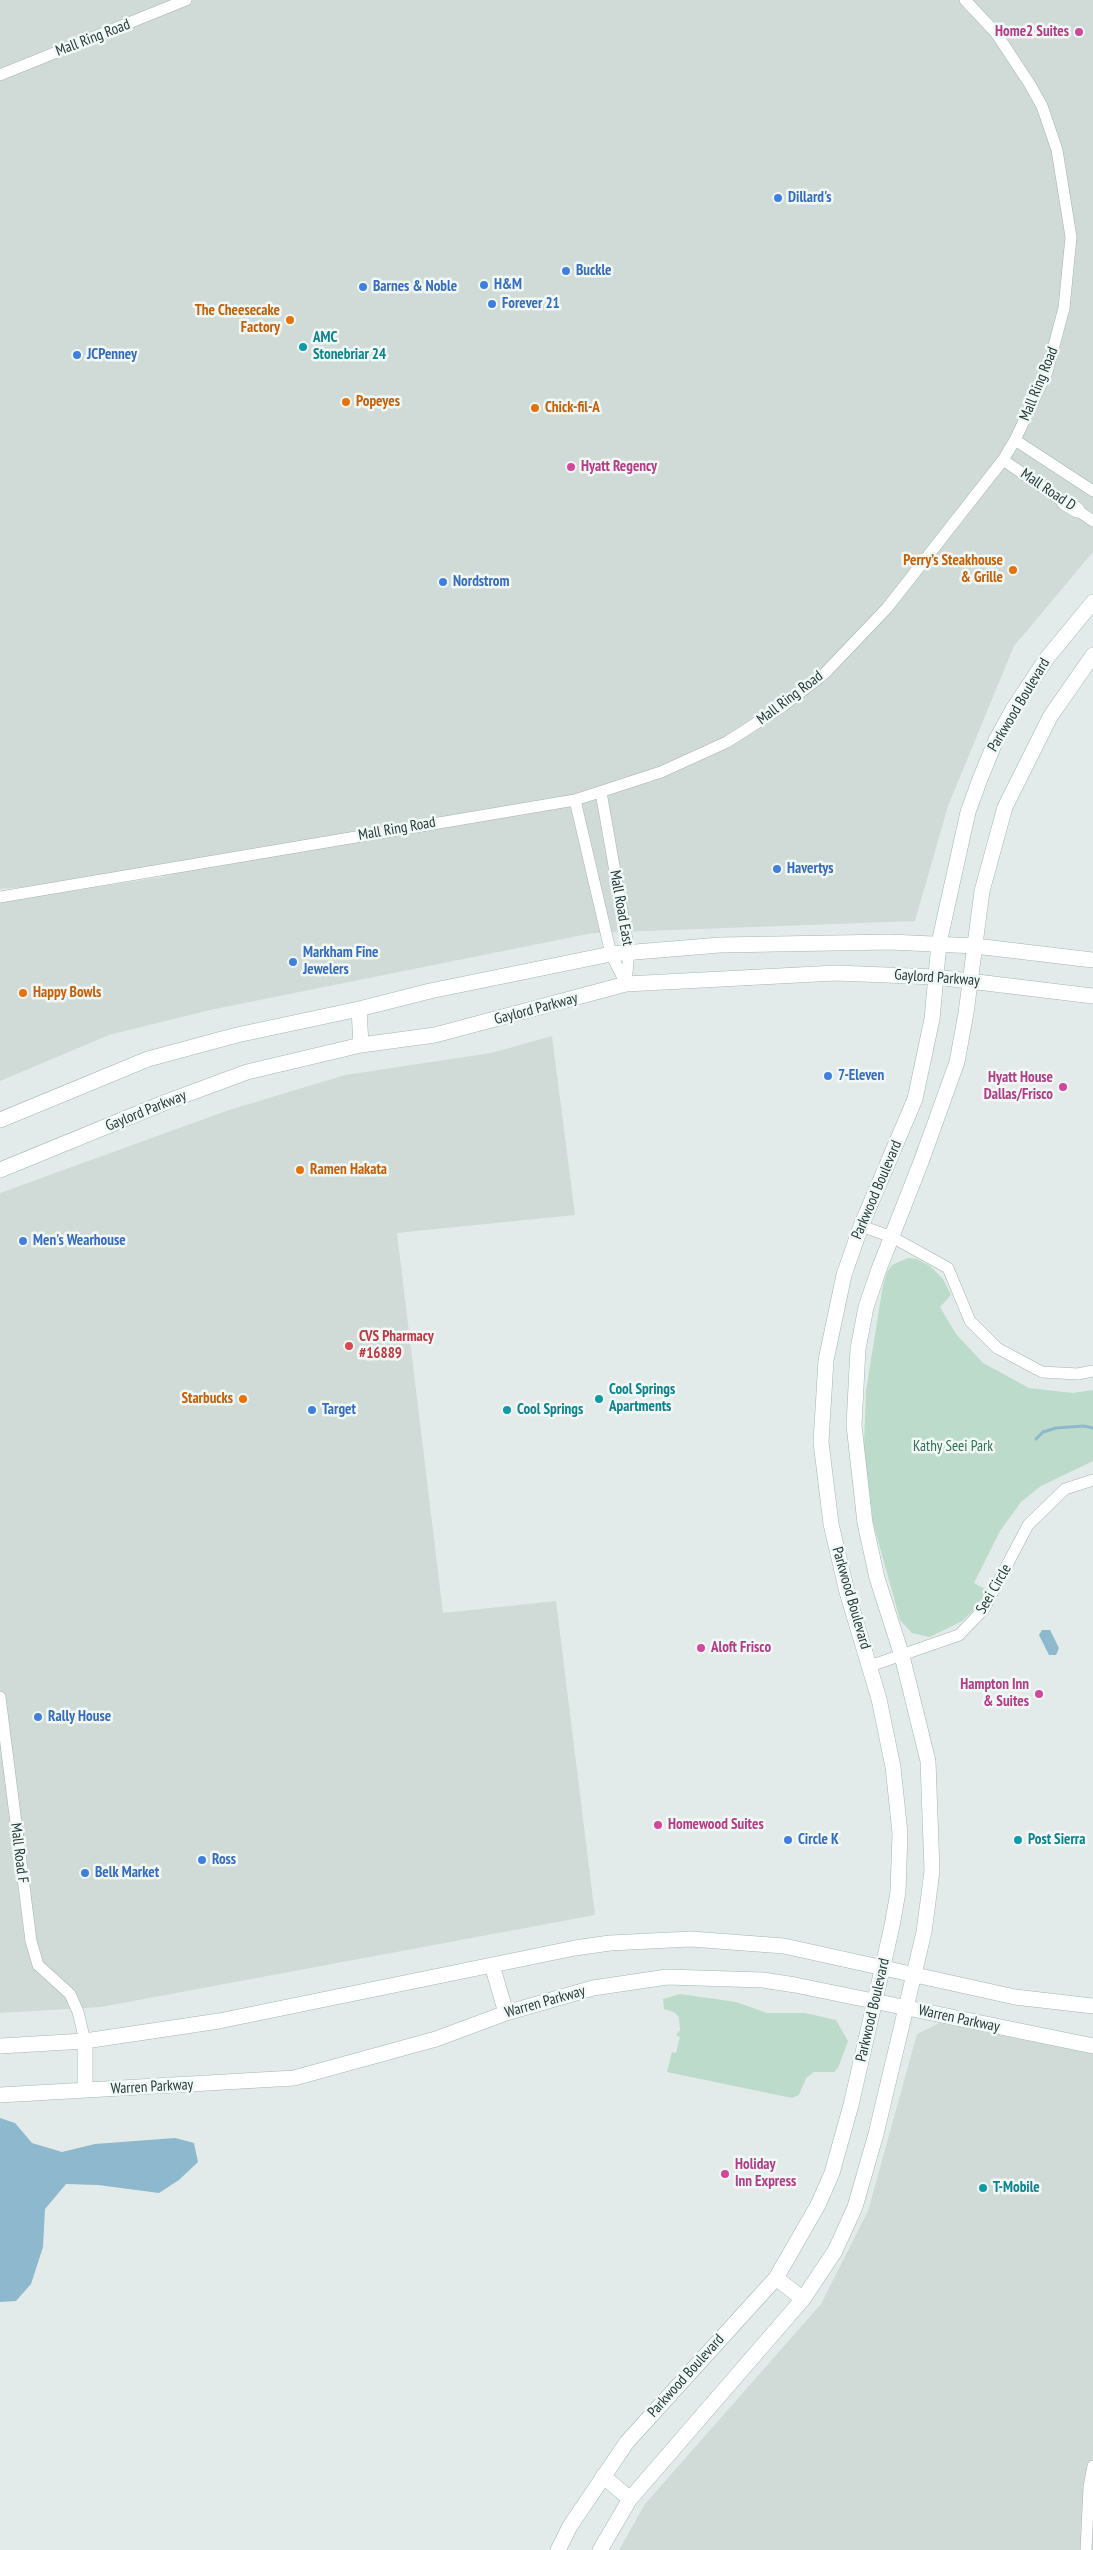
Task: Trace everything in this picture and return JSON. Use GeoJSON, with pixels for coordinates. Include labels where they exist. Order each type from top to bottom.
{"type":"FeatureCollection","features":[{"type":"Feature","properties":{"kind":"main road","name":"Parkwood Boulevard"},"geometry":{"type":"LineString","coordinates":[[558,2550],[570,2526],[602,2476],[627,2442],[776,2278],[818,2205],[832,2174],[851,2105],[884,1967],[898,1892],[900,1833],[893,1767],[880,1699],[838,1559],[824,1480],[821,1442],[826,1360],[844,1275],[861,1226],[914,1099],[932,1019],[940,943],[968,812],[996,740],[1047,658],[1093,602]]}},
{"type":"Feature","properties":{"kind":"main road","name":"Parkwood Boulevard"},"geometry":{"type":"LineString","coordinates":[[600,2550],[630,2499],[803,2299],[835,2252],[855,2207],[876,2134],[924,1932],[932,1871],[928,1761],[902,1656],[877,1578],[865,1523],[854,1425],[858,1349],[878,1269],[922,1162],[957,1062],[982,891],[1005,807],[1050,717],[1093,654]]}},
{"type":"Feature","properties":{"kind":"main road"},"geometry":{"type":"LineString","coordinates":[[0,1120],[148,1058],[237,1035],[359,1009],[478,980],[629,951],[720,945],[890,942],[975,946],[1093,960]]}},
{"type":"Feature","properties":{"kind":"main road","name":"Gaylord Parkway"},"geometry":{"type":"LineString","coordinates":[[0,1170],[166,1102],[247,1072],[361,1045],[435,1035],[626,984],[836,973],[970,980],[1093,996]]}},
{"type":"Feature","properties":{"kind":"main road"},"geometry":{"type":"LineString","coordinates":[[359,1009],[361,1045]]}},
{"type":"Feature","properties":{"kind":"main road"},"geometry":{"type":"LineString","coordinates":[[0,2046],[85,2042],[219,2021],[575,1948],[610,1943],[691,1939],[784,1946],[1015,1997],[1093,2006]]}},
{"type":"Feature","properties":{"kind":"main road"},"geometry":{"type":"LineString","coordinates":[[492,1965],[506,2012]]}},
{"type":"Feature","properties":{"kind":"main road","name":"Warren Parkway"},"geometry":{"type":"LineString","coordinates":[[0,2095],[294,2078],[436,2039],[506,2012],[593,1988],[667,1977],[762,1980],[876,2001],[1093,2046]]}},
{"type":"Feature","properties":{"kind":"main road"},"geometry":{"type":"LineString","coordinates":[[85,2042],[85,2090]]}},
{"type":"Feature","properties":{"kind":"main road"},"geometry":{"type":"LineString","coordinates":[[776,2278],[803,2299]]}},
{"type":"Feature","properties":{"kind":"main road"},"geometry":{"type":"LineString","coordinates":[[602,2476],[630,2499]]}},
{"type":"Feature","properties":{"kind":"street","name":"Mall Ring Road"},"geometry":{"type":"LineString","coordinates":[[0,75],[186,0]]}},
{"type":"Feature","properties":{"kind":"street","name":"Mall Ring Road"},"geometry":{"type":"LineString","coordinates":[[0,896],[575,800],[661,772],[727,742],[783,706],[816,681],[887,608],[1003,460],[1016,440],[1047,372],[1064,308],[1068,274],[1070,220],[1057,150],[1042,106],[1003,42],[965,0]]}},
{"type":"Feature","properties":{"kind":"street","name":"Mall Road D"},"geometry":{"type":"LineString","coordinates":[[1016,440],[1093,491]]}},
{"type":"Feature","properties":{"kind":"street","name":"Mall Road D"},"geometry":{"type":"LineString","coordinates":[[1003,460],[1093,521]]}},
{"type":"Feature","properties":{"kind":"street","name":"Mall Road East"},"geometry":{"type":"LineString","coordinates":[[602,792],[629,951],[626,984]]}},
{"type":"Feature","properties":{"kind":"street","name":"Mall Road East"},"geometry":{"type":"LineString","coordinates":[[575,800],[611,954],[626,984]]}},
{"type":"Feature","properties":{"kind":"street"},"geometry":{"type":"LineString","coordinates":[[861,1226],[892,1237],[948,1268],[970,1321],[997,1348],[1042,1372],[1078,1374],[1093,1371]]}},
{"type":"Feature","properties":{"kind":"street","name":"Seei Circle"},"geometry":{"type":"LineString","coordinates":[[870,1666],[959,1635],[984,1609],[1028,1525],[1065,1489],[1093,1480]]}},
{"type":"Feature","properties":{"kind":"street","name":"Mall Road F"},"geometry":{"type":"LineString","coordinates":[[0,1697],[30,1941],[38,1965],[70,1994],[78,2012],[85,2042]]}},
{"type":"Feature","properties":{"kind":"street"},"geometry":{"type":"LineString","coordinates":[[1086,2550],[1088,2486],[1093,2466]]}},
{"type":"Feature","properties":{"kind":"shaded area"},"geometry":{"type":"Polygon","coordinates":[[[0,0],[1093,0],[1093,552],[1014,646],[948,806],[915,921],[593,933],[210,1010],[109,1035],[0,1081],[0,902],[174,875],[0,889],[0,0]]]}},
{"type":"Feature","properties":{"kind":"shaded area"},"geometry":{"type":"Polygon","coordinates":[[[552,1036],[575,1215],[397,1233],[443,1613],[556,1601],[595,1915],[101,2007],[0,2013],[0,1193],[229,1110],[345,1075],[491,1053],[552,1036]]]}},
{"type":"Feature","properties":{"kind":"shaded area"},"geometry":{"type":"Polygon","coordinates":[[[940,2023],[1093,2054],[1093,2550],[619,2550],[645,2504],[821,2304],[868,2211],[917,2034],[940,2023]]]}},
{"type":"Feature","properties":{"kind":"green space","name":"Kathy Seei Park"},"geometry":{"type":"Polygon","coordinates":[[[908,1258],[917,1259],[930,1266],[943,1279],[951,1295],[940,1307],[956,1334],[983,1363],[1029,1388],[1073,1393],[1093,1390],[1093,1461],[1041,1486],[1021,1502],[1000,1531],[974,1583],[988,1591],[981,1603],[962,1621],[930,1637],[912,1633],[900,1620],[873,1522],[864,1445],[866,1391],[883,1285],[887,1272],[892,1265],[908,1258]]]}},
{"type":"Feature","properties":{"kind":"green space"},"geometry":{"type":"Polygon","coordinates":[[[680,1994],[736,2002],[767,2013],[805,2013],[836,2020],[848,2041],[838,2068],[834,2072],[814,2072],[806,2078],[799,2095],[792,2098],[667,2072],[672,2052],[676,2053],[680,2037],[676,2035],[680,2030],[679,2017],[674,2012],[664,2009],[663,1999],[680,1994]]]}},
{"type":"Feature","properties":{"kind":"water"},"geometry":{"type":"Polygon","coordinates":[[[1042,1630],[1050,1630],[1059,1648],[1056,1655],[1049,1655],[1039,1635],[1042,1630]]]}},
{"type":"Feature","properties":{"kind":"water"},"geometry":{"type":"Polygon","coordinates":[[[0,2118],[15,2123],[32,2143],[62,2152],[95,2144],[175,2138],[194,2143],[198,2162],[179,2180],[159,2193],[98,2185],[66,2184],[45,2209],[43,2247],[31,2284],[16,2301],[0,2302],[0,2118]]]}},
{"type":"Feature","properties":{"kind":"waterway"},"geometry":{"type":"LineString","coordinates":[[1036,1439],[1043,1432],[1056,1428],[1084,1426],[1093,1428]]}},
{"type":"Feature","properties":{"kind":"place","name":"Home2 Suites"},"geometry":{"type":"Point","coordinates":[1079,32]}},
{"type":"Feature","properties":{"kind":"place","name":"Dillard's"},"geometry":{"type":"Point","coordinates":[778,198]}},
{"type":"Feature","properties":{"kind":"place","name":"Buckle"},"geometry":{"type":"Point","coordinates":[566,271]}},
{"type":"Feature","properties":{"kind":"place","name":"H&M"},"geometry":{"type":"Point","coordinates":[484,285]}},
{"type":"Feature","properties":{"kind":"place","name":"Barnes & Noble"},"geometry":{"type":"Point","coordinates":[363,287]}},
{"type":"Feature","properties":{"kind":"place","name":"Forever 21"},"geometry":{"type":"Point","coordinates":[492,304]}},
{"type":"Feature","properties":{"kind":"place","name":"The Cheesecake Factory"},"geometry":{"type":"Point","coordinates":[290,320]}},
{"type":"Feature","properties":{"kind":"place","name":"AMC Stonebriar 24"},"geometry":{"type":"Point","coordinates":[303,347]}},
{"type":"Feature","properties":{"kind":"place","name":"JCPenney"},"geometry":{"type":"Point","coordinates":[77,355]}},
{"type":"Feature","properties":{"kind":"place","name":"Popeyes"},"geometry":{"type":"Point","coordinates":[346,402]}},
{"type":"Feature","properties":{"kind":"place","name":"Chick-fil-A"},"geometry":{"type":"Point","coordinates":[535,408]}},
{"type":"Feature","properties":{"kind":"place","name":"Hyatt Regency"},"geometry":{"type":"Point","coordinates":[571,467]}},
{"type":"Feature","properties":{"kind":"place","name":"Perry’s Steakhouse & Grille"},"geometry":{"type":"Point","coordinates":[1013,570]}},
{"type":"Feature","properties":{"kind":"place","name":"Nordstrom"},"geometry":{"type":"Point","coordinates":[443,582]}},
{"type":"Feature","properties":{"kind":"place","name":"Havertys"},"geometry":{"type":"Point","coordinates":[777,869]}},
{"type":"Feature","properties":{"kind":"place","name":"Markham Fine Jewelers"},"geometry":{"type":"Point","coordinates":[293,962]}},
{"type":"Feature","properties":{"kind":"place","name":"Happy Bowls"},"geometry":{"type":"Point","coordinates":[23,993]}},
{"type":"Feature","properties":{"kind":"place","name":"7-Eleven"},"geometry":{"type":"Point","coordinates":[828,1076]}},
{"type":"Feature","properties":{"kind":"place","name":"Hyatt House Dallas/Frisco"},"geometry":{"type":"Point","coordinates":[1063,1087]}},
{"type":"Feature","properties":{"kind":"place","name":"Ramen Hakata"},"geometry":{"type":"Point","coordinates":[300,1170]}},
{"type":"Feature","properties":{"kind":"place","name":"Men's Wearhouse"},"geometry":{"type":"Point","coordinates":[23,1241]}},
{"type":"Feature","properties":{"kind":"place","name":"CVS Pharmacy #16889"},"geometry":{"type":"Point","coordinates":[349,1346]}},
{"type":"Feature","properties":{"kind":"place","name":"Starbucks"},"geometry":{"type":"Point","coordinates":[243,1399]}},
{"type":"Feature","properties":{"kind":"place","name":"Cool Springs Apartments"},"geometry":{"type":"Point","coordinates":[599,1399]}},
{"type":"Feature","properties":{"kind":"place","name":"Target"},"geometry":{"type":"Point","coordinates":[312,1410]}},
{"type":"Feature","properties":{"kind":"place","name":"Cool Springs"},"geometry":{"type":"Point","coordinates":[507,1410]}},
{"type":"Feature","properties":{"kind":"place","name":"Aloft Frisco"},"geometry":{"type":"Point","coordinates":[701,1648]}},
{"type":"Feature","properties":{"kind":"place","name":"Hampton Inn & Suites"},"geometry":{"type":"Point","coordinates":[1039,1694]}},
{"type":"Feature","properties":{"kind":"place","name":"Rally House"},"geometry":{"type":"Point","coordinates":[38,1717]}},
{"type":"Feature","properties":{"kind":"place","name":"Homewood Suites"},"geometry":{"type":"Point","coordinates":[658,1825]}},
{"type":"Feature","properties":{"kind":"place","name":"Circle K"},"geometry":{"type":"Point","coordinates":[788,1840]}},
{"type":"Feature","properties":{"kind":"place","name":"Post Sierra"},"geometry":{"type":"Point","coordinates":[1018,1840]}},
{"type":"Feature","properties":{"kind":"place","name":"Ross"},"geometry":{"type":"Point","coordinates":[202,1860]}},
{"type":"Feature","properties":{"kind":"place","name":"Belk Market"},"geometry":{"type":"Point","coordinates":[85,1873]}},
{"type":"Feature","properties":{"kind":"place","name":"Holiday Inn Express"},"geometry":{"type":"Point","coordinates":[725,2174]}},
{"type":"Feature","properties":{"kind":"place","name":"T-Mobile"},"geometry":{"type":"Point","coordinates":[983,2188]}}]}
